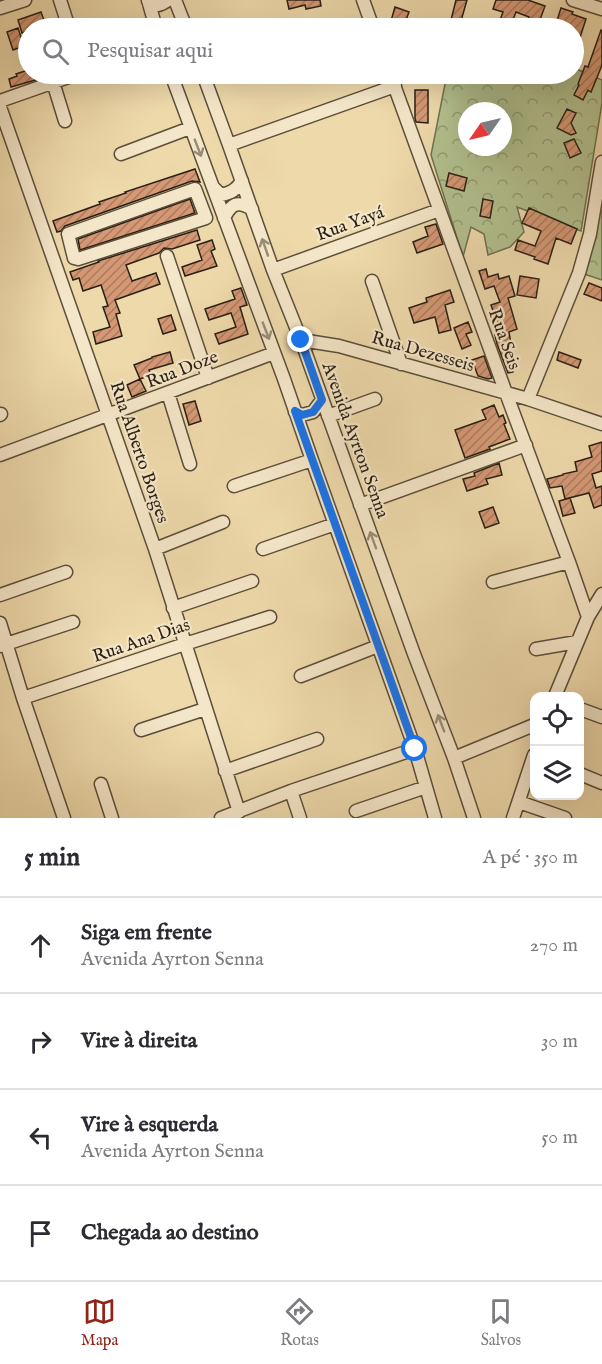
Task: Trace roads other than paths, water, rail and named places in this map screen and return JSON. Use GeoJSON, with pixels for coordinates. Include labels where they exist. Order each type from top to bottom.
{"type":"FeatureCollection","features":[{"type":"Feature","properties":{"kind":"street"},"geometry":{"type":"LineString","coordinates":[[0,8],[25,0]]}},
{"type":"Feature","properties":{"kind":"street"},"geometry":{"type":"LineString","coordinates":[[60,0],[66,18]]}},
{"type":"Feature","properties":{"kind":"street"},"geometry":{"type":"LineString","coordinates":[[148,1],[154,6],[160,6],[168,0]]}},
{"type":"Feature","properties":{"kind":"street"},"geometry":{"type":"LineString","coordinates":[[176,0],[182,18]]}},
{"type":"Feature","properties":{"kind":"street"},"geometry":{"type":"LineString","coordinates":[[363,0],[369,18]]}},
{"type":"Feature","properties":{"kind":"street"},"geometry":{"type":"LineString","coordinates":[[573,0],[602,9]]}},
{"type":"Feature","properties":{"kind":"street"},"geometry":{"type":"LineString","coordinates":[[148,1],[153,18]]}},
{"type":"Feature","properties":{"kind":"street"},"geometry":{"type":"LineString","coordinates":[[0,101],[48,84]]}},
{"type":"Feature","properties":{"kind":"street"},"geometry":{"type":"LineString","coordinates":[[55,84],[65,121]]}},
{"type":"Feature","properties":{"kind":"street"},"geometry":{"type":"LineString","coordinates":[[175,84],[295,411],[415,749],[435,818]]}},
{"type":"Feature","properties":{"kind":"street","name":"Avenida Ayrton Senna"},"geometry":{"type":"LineString","coordinates":[[207,84],[474,818]]}},
{"type":"Feature","properties":{"kind":"street"},"geometry":{"type":"LineString","coordinates":[[229,145],[395,86]]}},
{"type":"Feature","properties":{"kind":"street","name":"Rua Seis"},"geometry":{"type":"LineString","coordinates":[[395,86],[588,617]]}},
{"type":"Feature","properties":{"kind":"street","name":"Rua Alberto Borges"},"geometry":{"type":"LineString","coordinates":[[0,107],[109,415],[239,812]]}},
{"type":"Feature","properties":{"kind":"street"},"geometry":{"type":"LineString","coordinates":[[121,154],[190,128]]}},
{"type":"Feature","properties":{"kind":"street"},"geometry":{"type":"LineString","coordinates":[[528,399],[579,273],[591,234],[602,162]]}},
{"type":"Feature","properties":{"kind":"street"},"geometry":{"type":"LineString","coordinates":[[212,186],[221,195],[229,194],[237,189],[242,181]]}},
{"type":"Feature","properties":{"kind":"street"},"geometry":{"type":"LineString","coordinates":[[195,189],[203,209],[206,218],[78,259],[74,258],[67,236],[69,233],[195,189]]}},
{"type":"Feature","properties":{"kind":"street"},"geometry":{"type":"LineString","coordinates":[[203,209],[218,203]]}},
{"type":"Feature","properties":{"kind":"street"},"geometry":{"type":"LineString","coordinates":[[224,219],[229,208],[237,205],[244,204],[252,210]]}},
{"type":"Feature","properties":{"kind":"street","name":"Rua Yayá"},"geometry":{"type":"LineString","coordinates":[[273,270],[439,210]]}},
{"type":"Feature","properties":{"kind":"street"},"geometry":{"type":"LineString","coordinates":[[167,256],[208,378]]}},
{"type":"Feature","properties":{"kind":"street"},"geometry":{"type":"LineString","coordinates":[[372,281],[401,364]]}},
{"type":"Feature","properties":{"kind":"street","name":"Rua Dezesseis"},"geometry":{"type":"LineString","coordinates":[[301,340],[339,346],[528,399],[602,424]]}},
{"type":"Feature","properties":{"kind":"street","name":"Rua Doze"},"geometry":{"type":"LineString","coordinates":[[0,455],[274,353]]}},
{"type":"Feature","properties":{"kind":"street"},"geometry":{"type":"LineString","coordinates":[[168,393],[190,464]]}},
{"type":"Feature","properties":{"kind":"street"},"geometry":{"type":"LineString","coordinates":[[328,416],[375,399]]}},
{"type":"Feature","properties":{"kind":"street"},"geometry":{"type":"LineString","coordinates":[[295,411],[302,415],[313,412],[322,400]]}},
{"type":"Feature","properties":{"kind":"street"},"geometry":{"type":"LineString","coordinates":[[360,506],[526,445]]}},
{"type":"Feature","properties":{"kind":"street"},"geometry":{"type":"LineString","coordinates":[[234,486],[312,460]]}},
{"type":"Feature","properties":{"kind":"street"},"geometry":{"type":"LineString","coordinates":[[154,549],[223,522]]}},
{"type":"Feature","properties":{"kind":"street"},"geometry":{"type":"LineString","coordinates":[[263,549],[335,524]]}},
{"type":"Feature","properties":{"kind":"street"},"geometry":{"type":"LineString","coordinates":[[493,582],[569,562]]}},
{"type":"Feature","properties":{"kind":"street"},"geometry":{"type":"LineString","coordinates":[[0,595],[66,572]]}},
{"type":"Feature","properties":{"kind":"street"},"geometry":{"type":"LineString","coordinates":[[173,608],[252,581]]}},
{"type":"Feature","properties":{"kind":"street"},"geometry":{"type":"LineString","coordinates":[[557,692],[588,617],[602,594]]}},
{"type":"Feature","properties":{"kind":"street","name":"Rua Ana Dias"},"geometry":{"type":"LineString","coordinates":[[23,698],[270,617]]}},
{"type":"Feature","properties":{"kind":"street"},"geometry":{"type":"LineString","coordinates":[[3,645],[72,622]]}},
{"type":"Feature","properties":{"kind":"street"},"geometry":{"type":"LineString","coordinates":[[0,623],[3,645],[64,818]]}},
{"type":"Feature","properties":{"kind":"street"},"geometry":{"type":"LineString","coordinates":[[536,649],[577,642]]}},
{"type":"Feature","properties":{"kind":"street"},"geometry":{"type":"LineString","coordinates":[[301,676],[378,646]]}},
{"type":"Feature","properties":{"kind":"street"},"geometry":{"type":"LineString","coordinates":[[141,730],[205,709]]}},
{"type":"Feature","properties":{"kind":"street"},"geometry":{"type":"LineString","coordinates":[[584,711],[602,717]]}},
{"type":"Feature","properties":{"kind":"street"},"geometry":{"type":"LineString","coordinates":[[454,758],[530,727]]}},
{"type":"Feature","properties":{"kind":"street"},"geometry":{"type":"LineString","coordinates":[[225,771],[317,739]]}},
{"type":"Feature","properties":{"kind":"street"},"geometry":{"type":"LineString","coordinates":[[221,818],[415,749]]}},
{"type":"Feature","properties":{"kind":"street"},"geometry":{"type":"LineString","coordinates":[[513,818],[530,769]]}},
{"type":"Feature","properties":{"kind":"street"},"geometry":{"type":"LineString","coordinates":[[584,776],[602,783]]}},
{"type":"Feature","properties":{"kind":"street"},"geometry":{"type":"LineString","coordinates":[[101,784],[112,818]]}},
{"type":"Feature","properties":{"kind":"street"},"geometry":{"type":"LineString","coordinates":[[356,811],[426,787]]}},
{"type":"Feature","properties":{"kind":"street"},"geometry":{"type":"LineString","coordinates":[[291,792],[300,818]]}},
{"type":"Feature","properties":{"kind":"street"},"geometry":{"type":"LineString","coordinates":[[519,802],[564,818]]}}]}
